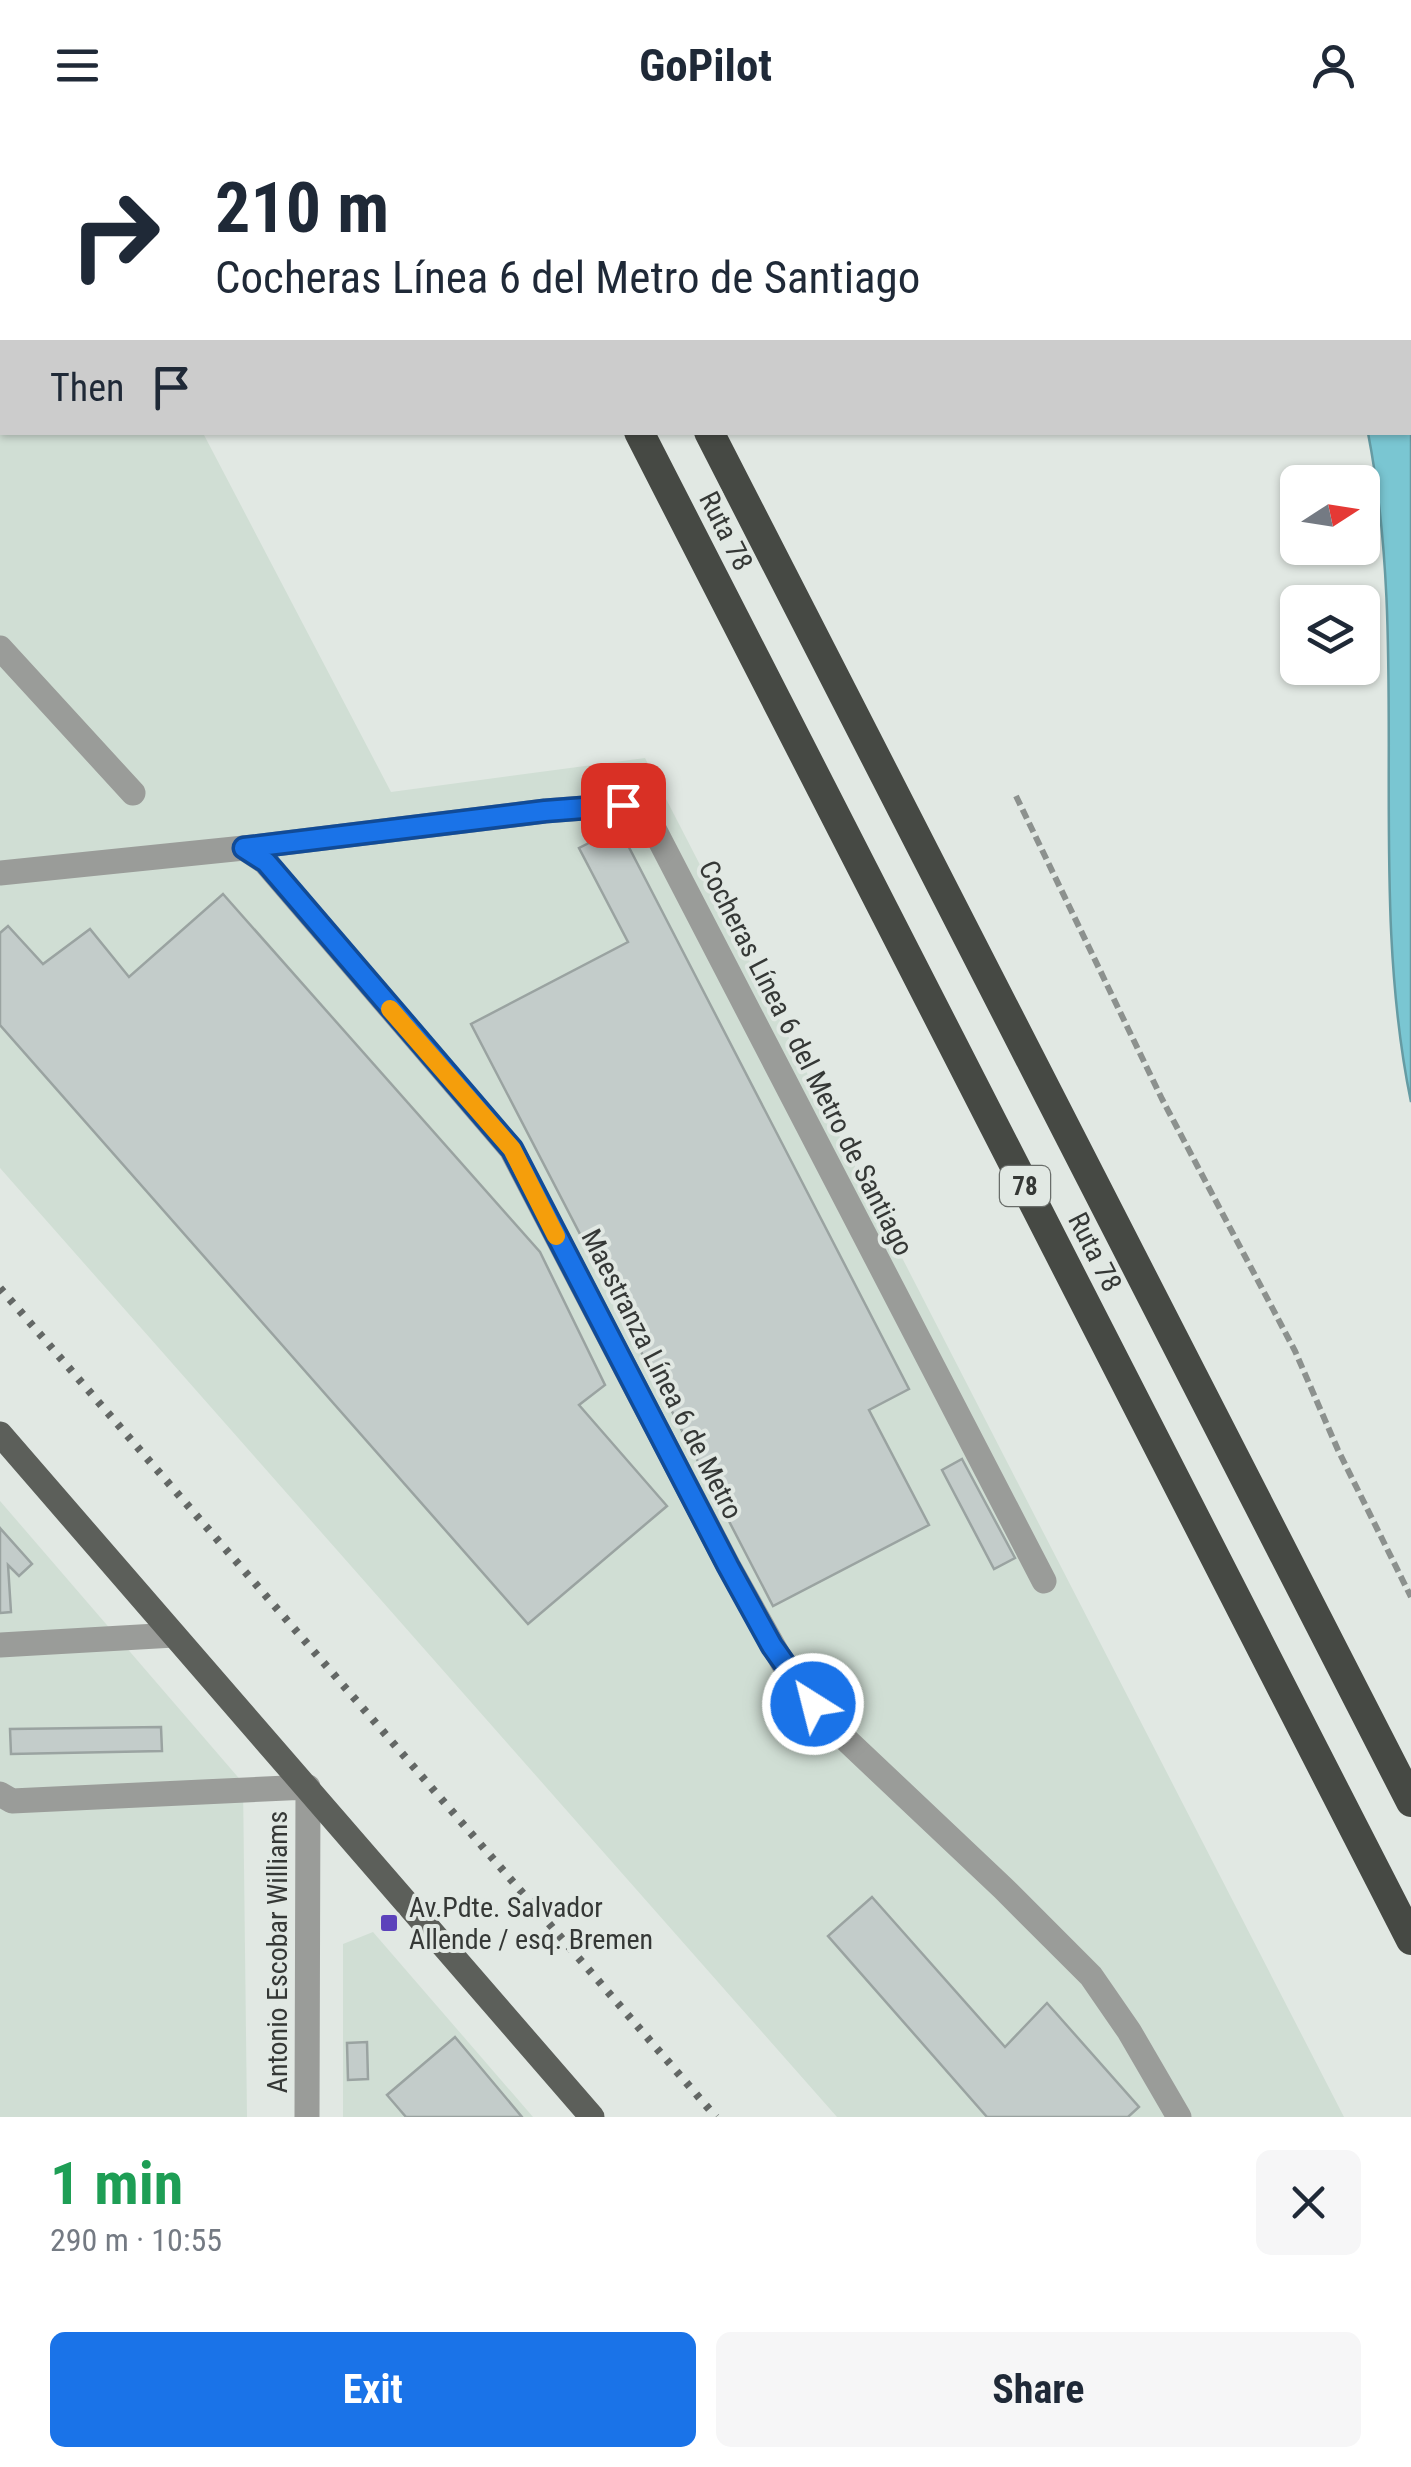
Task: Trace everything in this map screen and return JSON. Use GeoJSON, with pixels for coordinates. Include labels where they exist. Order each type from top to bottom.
{"type":"FeatureCollection","features":[{"type":"Feature","properties":{"kind":"highway","name":"Ruta 78"},"geometry":{"type":"LineString","coordinates":[[642,435],[1411,1940]]}},
{"type":"Feature","properties":{"kind":"highway","name":"Ruta 78"},"geometry":{"type":"LineString","coordinates":[[711,435],[1411,1802]]}},
{"type":"Feature","properties":{"kind":"main road"},"geometry":{"type":"LineString","coordinates":[[0,1434],[592,2117]]}},
{"type":"Feature","properties":{"kind":"street"},"geometry":{"type":"LineString","coordinates":[[0,648],[133,792]]}},
{"type":"Feature","properties":{"kind":"street","name":"Cocheras Línea 6 del Metro de Santiago"},"geometry":{"type":"LineString","coordinates":[[244,848],[545,811],[623,805],[640,812],[663,847],[1044,1581]]}},
{"type":"Feature","properties":{"kind":"street"},"geometry":{"type":"LineString","coordinates":[[0,873],[244,848]]}},
{"type":"Feature","properties":{"kind":"street","name":"Maestranza Línea 6 de Metro"},"geometry":{"type":"LineString","coordinates":[[244,848],[266,862],[512,1149],[719,1549],[789,1674],[839,1733],[1090,1976],[1179,2117]]}},
{"type":"Feature","properties":{"kind":"street"},"geometry":{"type":"LineString","coordinates":[[0,1644],[174,1634]]}},
{"type":"Feature","properties":{"kind":"street"},"geometry":{"type":"LineString","coordinates":[[0,1794],[12,1801],[308,1787]]}},
{"type":"Feature","properties":{"kind":"street","name":"Antonio Escobar Williams"},"geometry":{"type":"LineString","coordinates":[[307,2117],[308,1787]]}},
{"type":"Feature","properties":{"kind":"path"},"geometry":{"type":"LineString","coordinates":[[1016,796],[1162,1099],[1295,1351],[1338,1450],[1411,1597]]}},
{"type":"Feature","properties":{"kind":"shaded area"},"geometry":{"type":"Polygon","coordinates":[[[0,435],[204,435],[391,792],[645,758],[1344,2117],[837,2117],[0,1168],[0,435]]]}},
{"type":"Feature","properties":{"kind":"shaded area"},"geometry":{"type":"Polygon","coordinates":[[[0,1501],[243,1783],[247,2117],[0,2117],[0,1501]]]}},
{"type":"Feature","properties":{"kind":"shaded area"},"geometry":{"type":"Polygon","coordinates":[[[373,1932],[533,2117],[343,2117],[343,1944],[373,1932]]]}},
{"type":"Feature","properties":{"kind":"water"},"geometry":{"type":"Polygon","coordinates":[[[1368,435],[1411,435],[1411,1102],[1398,1020],[1391,936],[1387,600],[1380,465],[1373,465],[1368,435]]]}},
{"type":"Feature","properties":{"kind":"building"},"geometry":{"type":"Polygon","coordinates":[[[619,828],[909,1389],[869,1410],[929,1525],[773,1606],[471,1024],[628,942],[579,848],[619,828]]]}},
{"type":"Feature","properties":{"kind":"building"},"geometry":{"type":"Polygon","coordinates":[[[223,894],[540,1252],[605,1385],[579,1405],[667,1506],[528,1624],[0,1025],[0,933],[8,926],[43,964],[90,929],[129,977],[223,894]]]}},
{"type":"Feature","properties":{"kind":"building"},"geometry":{"type":"Polygon","coordinates":[[[962,1459],[1015,1558],[994,1569],[942,1470],[962,1459]]]}},
{"type":"Feature","properties":{"kind":"building"},"geometry":{"type":"Polygon","coordinates":[[[0,1528],[32,1564],[19,1576],[8,1565],[11,1612],[0,1613],[0,1528]]]}},
{"type":"Feature","properties":{"kind":"building"},"geometry":{"type":"Polygon","coordinates":[[[161,1727],[162,1751],[11,1754],[10,1729],[161,1727]]]}},
{"type":"Feature","properties":{"kind":"building"},"geometry":{"type":"Polygon","coordinates":[[[872,1897],[1005,2047],[1047,2003],[1139,2107],[1128,2117],[987,2117],[828,1936],[872,1897]]]}},
{"type":"Feature","properties":{"kind":"building"},"geometry":{"type":"Polygon","coordinates":[[[455,2037],[522,2117],[406,2117],[387,2095],[455,2037]]]}},
{"type":"Feature","properties":{"kind":"building"},"geometry":{"type":"Polygon","coordinates":[[[367,2042],[368,2079],[348,2080],[347,2043],[367,2042]]]}},
{"type":"Feature","properties":{"kind":"railway"},"geometry":{"type":"LineString","coordinates":[[0,1288],[716,2117]]}},
{"type":"Feature","properties":{"kind":"slow traffic"},"geometry":{"type":"LineString","coordinates":[[390,1009],[512,1149],[556,1236]]}},
{"type":"Feature","properties":{"kind":"place","name":"Av.Pdte. Salvador Allende / esq. Bremen"},"geometry":{"type":"Point","coordinates":[389,1923]}},
{"type":"Feature","properties":{"kind":"route"},"geometry":{"type":"LineString","coordinates":[[623,805],[244,848],[266,862],[512,1149],[728,1566],[789,1674],[813,1704]]}}]}
